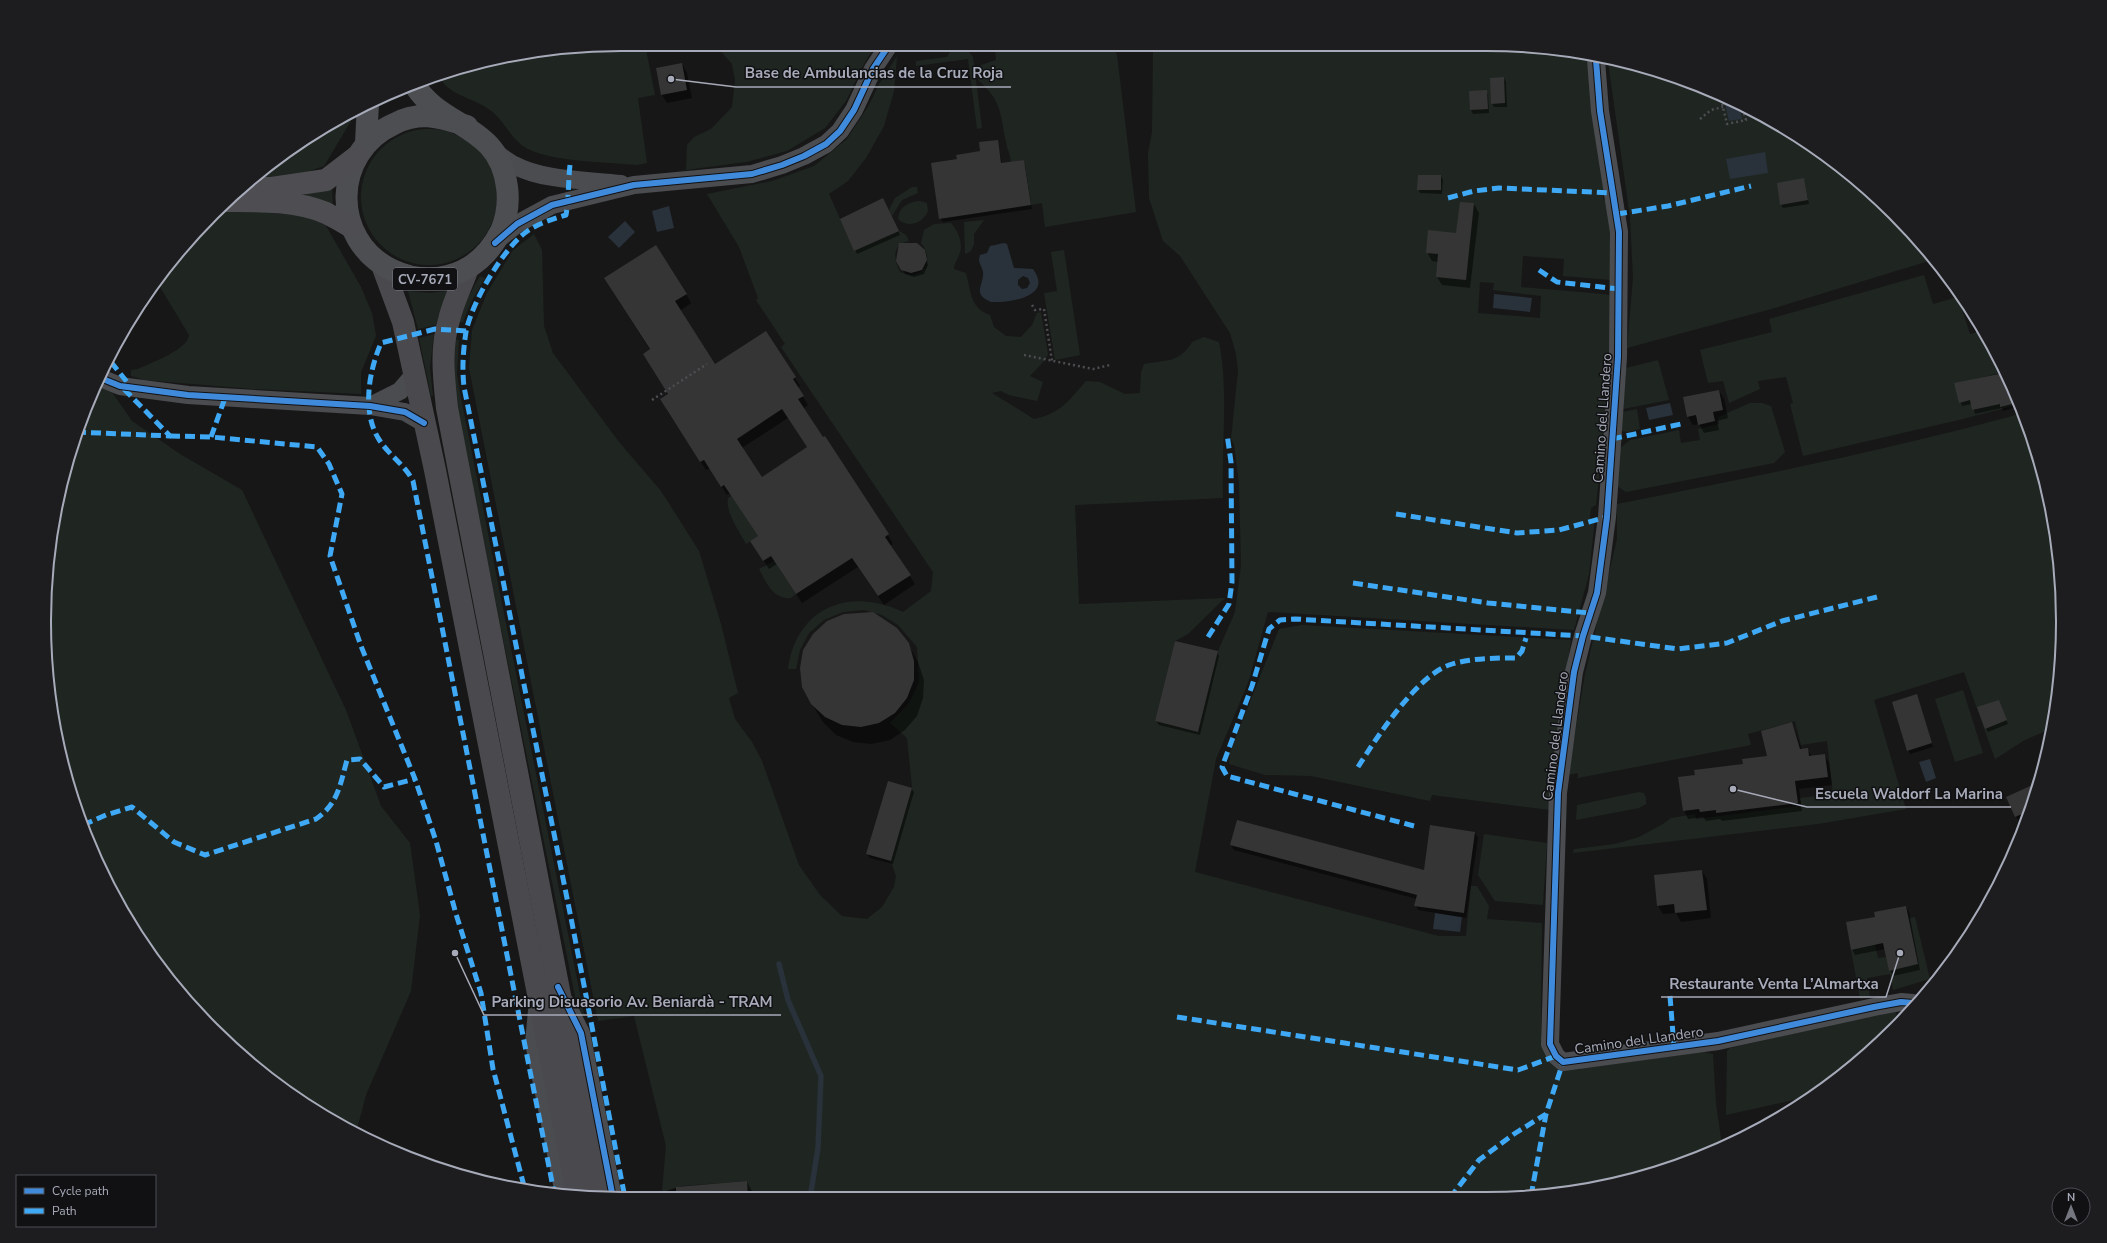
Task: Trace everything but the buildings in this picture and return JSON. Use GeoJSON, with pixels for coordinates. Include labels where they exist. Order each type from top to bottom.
{"type":"FeatureCollection","features":[{"type":"Feature","properties":{"kind":"highway"},"geometry":{"type":"LineString","coordinates":[[250,189],[272,188],[326,180],[361,150]]}},
{"type":"Feature","properties":{"kind":"highway"},"geometry":{"type":"LineString","coordinates":[[236,201],[281,202],[304,206],[326,213],[351,226]]}},
{"type":"Feature","properties":{"kind":"main road","name":"CV-7671"},"geometry":{"type":"LineString","coordinates":[[367,111],[361,150],[348,180],[346,203],[351,226],[364,248],[382,265],[402,275],[425,279],[447,276],[468,268],[483,257],[495,243],[505,222],[509,198],[506,175],[496,153],[483,138],[467,126],[428,103],[417,89]]}},
{"type":"Feature","properties":{"kind":"main road","name":"CV-7671"},"geometry":{"type":"LineString","coordinates":[[361,150],[383,129],[403,120],[424,116],[446,118],[467,126]]}},
{"type":"Feature","properties":{"kind":"main road","name":"CV-7671"},"geometry":{"type":"LineString","coordinates":[[382,265],[403,322],[413,376],[548,989],[597,1191]]}},
{"type":"Feature","properties":{"kind":"main road","name":"CV-7671"},"geometry":{"type":"LineString","coordinates":[[468,268],[449,319],[446,335],[443,364],[447,408],[548,989],[577,1190]]}},
{"type":"Feature","properties":{"kind":"street"},"geometry":{"type":"LineString","coordinates":[[495,243],[517,224],[552,205],[634,185],[752,174],[782,165],[804,156],[826,144],[840,131],[854,110],[873,69],[885,51]]}},
{"type":"Feature","properties":{"kind":"street","name":"Camino del Llandero"},"geometry":{"type":"LineString","coordinates":[[1596,62],[1600,111],[1619,232],[1618,357],[1608,506],[1597,593],[1583,636],[1574,672],[1558,793],[1550,1044],[1556,1056],[1563,1062],[1718,1041],[1858,1010],[1901,1002],[1910,1003]]}},
{"type":"Feature","properties":{"kind":"street"},"geometry":{"type":"LineString","coordinates":[[496,153],[514,166],[533,172],[569,178],[634,185]]}},
{"type":"Feature","properties":{"kind":"street"},"geometry":{"type":"LineString","coordinates":[[370,406],[400,391],[413,376]]}},
{"type":"Feature","properties":{"kind":"street"},"geometry":{"type":"LineString","coordinates":[[105,380],[120,386],[188,395],[370,406],[405,412],[424,423]]}},
{"type":"Feature","properties":{"kind":"street"},"geometry":{"type":"LineString","coordinates":[[548,989],[534,1043],[563,1189]]}},
{"type":"Feature","properties":{"kind":"street"},"geometry":{"type":"LineString","coordinates":[[548,989],[581,1033],[612,1192]]}},
{"type":"Feature","properties":{"kind":"path"},"geometry":{"type":"LineString","coordinates":[[1722,102],[1727,124],[1746,120],[1744,113]]}},
{"type":"Feature","properties":{"kind":"path"},"geometry":{"type":"LineString","coordinates":[[1700,119],[1711,110],[1723,107]]}},
{"type":"Feature","properties":{"kind":"path"},"geometry":{"type":"LineString","coordinates":[[1032,305],[1035,310],[1044,309],[1052,361]]}},
{"type":"Feature","properties":{"kind":"path"},"geometry":{"type":"LineString","coordinates":[[1024,355],[1092,369],[1110,365]]}},
{"type":"Feature","properties":{"kind":"path"},"geometry":{"type":"LineString","coordinates":[[652,400],[707,364]]}},
{"type":"Feature","properties":{"kind":"shaded area"},"geometry":{"type":"Polygon","coordinates":[[[646,51],[655,95],[638,98],[647,163],[637,165],[578,160],[546,155],[533,151],[518,142],[499,118],[490,110],[454,92],[442,81],[474,70],[547,56],[584,52],[646,51]]]}},
{"type":"Feature","properties":{"kind":"shaded area"},"geometry":{"type":"Polygon","coordinates":[[[721,51],[872,51],[846,101],[825,128],[787,151],[746,162],[686,170],[687,145],[694,137],[711,129],[732,107],[735,80],[732,64],[721,51]]]}},
{"type":"Feature","properties":{"kind":"shaded area"},"geometry":{"type":"Polygon","coordinates":[[[950,51],[968,51],[973,57],[982,128],[977,129],[968,59],[916,66],[916,61],[947,57],[950,51]]]}},
{"type":"Feature","properties":{"kind":"shaded area"},"geometry":{"type":"Polygon","coordinates":[[[995,51],[1115,51],[1117,55],[1136,212],[1045,227],[1042,203],[1031,205],[1024,160],[1011,162],[999,108],[992,94],[978,80],[981,65],[996,60],[995,51]]]}},
{"type":"Feature","properties":{"kind":"shaded area"},"geometry":{"type":"Polygon","coordinates":[[[1153,51],[1486,51],[1523,52],[1587,60],[1595,131],[1603,175],[1603,199],[1610,204],[1611,280],[1563,276],[1564,259],[1523,256],[1521,287],[1603,294],[1609,295],[1612,299],[1607,402],[1596,505],[1591,508],[1590,518],[1595,519],[1589,574],[1574,630],[1268,612],[1248,683],[1216,759],[1195,872],[1439,936],[1466,936],[1471,886],[1477,886],[1489,906],[1487,919],[1542,923],[1541,1032],[1545,1053],[1567,1070],[1703,1052],[1713,1054],[1716,1104],[1721,1141],[1669,1162],[1633,1173],[1597,1181],[1523,1191],[748,1192],[747,1181],[681,1186],[662,1192],[666,1146],[634,1016],[598,1021],[469,368],[472,330],[487,293],[513,250],[534,234],[542,250],[544,326],[553,353],[619,442],[661,491],[699,551],[721,624],[738,693],[729,698],[735,719],[752,742],[762,761],[799,865],[820,895],[842,916],[867,919],[882,907],[894,887],[896,876],[891,861],[912,787],[907,738],[890,723],[909,703],[919,682],[917,647],[898,625],[882,615],[864,610],[843,612],[824,620],[809,633],[800,650],[796,669],[788,669],[793,648],[802,631],[814,617],[828,608],[845,603],[863,601],[883,604],[903,612],[931,591],[933,572],[781,347],[785,344],[756,300],[758,298],[739,247],[707,194],[772,181],[814,166],[847,139],[869,105],[879,84],[897,56],[894,91],[884,126],[866,158],[848,181],[829,194],[854,250],[898,230],[906,235],[909,241],[899,245],[895,258],[900,272],[908,274],[913,275],[919,273],[926,266],[926,252],[921,243],[924,230],[934,224],[951,223],[961,242],[960,251],[954,269],[966,273],[972,298],[975,304],[983,312],[990,315],[994,327],[1006,336],[1021,337],[1032,325],[1037,313],[1041,312],[1048,354],[1046,359],[1030,376],[1043,382],[1037,401],[1009,395],[1001,391],[992,393],[1034,419],[1058,410],[1086,381],[1100,382],[1125,394],[1140,393],[1141,372],[1144,364],[1165,361],[1177,357],[1187,349],[1192,342],[1204,337],[1219,342],[1224,381],[1223,498],[1075,505],[1079,604],[1225,598],[1188,634],[1175,641],[1155,721],[1198,732],[1218,651],[1235,612],[1241,565],[1239,484],[1234,444],[1231,439],[1238,371],[1236,354],[1230,333],[1180,256],[1163,241],[1149,198],[1148,153],[1152,132],[1153,51]],[[1480,282],[1478,313],[1540,318],[1541,296],[1493,290],[1494,283],[1480,282]]]}},
{"type":"Feature","properties":{"kind":"shaded area"},"geometry":{"type":"Polygon","coordinates":[[[1608,65],[1669,81],[1704,94],[1771,127],[1833,169],[1862,193],[1889,218],[1928,261],[1775,308],[1627,348],[1633,278],[1630,217],[1608,65]]]}},
{"type":"Feature","properties":{"kind":"shaded area"},"geometry":{"type":"Polygon","coordinates":[[[1725,104],[1740,111],[1742,119],[1729,121],[1725,104]]]}},
{"type":"Feature","properties":{"kind":"shaded area"},"geometry":{"type":"Polygon","coordinates":[[[351,119],[324,166],[301,174],[262,179],[305,147],[351,119]]]}},
{"type":"Feature","properties":{"kind":"shaded area"},"geometry":{"type":"Polygon","coordinates":[[[422,129],[436,129],[455,134],[467,140],[482,154],[492,171],[496,184],[496,210],[492,223],[486,235],[472,250],[467,254],[449,262],[436,265],[422,265],[403,260],[391,254],[376,240],[372,235],[364,217],[361,204],[361,190],[366,171],[372,159],[386,144],[391,140],[409,132],[422,129]]]}},
{"type":"Feature","properties":{"kind":"shaded area"},"geometry":{"type":"Polygon","coordinates":[[[1765,152],[1768,173],[1730,179],[1726,159],[1765,152]]]}},
{"type":"Feature","properties":{"kind":"shaded area"},"geometry":{"type":"Polygon","coordinates":[[[912,187],[917,187],[918,193],[902,200],[892,216],[889,210],[895,198],[912,187]]]}},
{"type":"Feature","properties":{"kind":"shaded area"},"geometry":{"type":"Polygon","coordinates":[[[332,188],[333,206],[306,196],[306,194],[332,188]]]}},
{"type":"Feature","properties":{"kind":"shaded area"},"geometry":{"type":"Polygon","coordinates":[[[920,201],[927,203],[928,211],[923,219],[915,223],[906,224],[898,219],[902,208],[908,204],[920,201]]]}},
{"type":"Feature","properties":{"kind":"shaded area"},"geometry":{"type":"Polygon","coordinates":[[[669,206],[674,228],[657,232],[652,211],[669,206]]]}},
{"type":"Feature","properties":{"kind":"shaded area"},"geometry":{"type":"Polygon","coordinates":[[[226,211],[285,211],[311,217],[325,224],[361,287],[372,313],[376,336],[361,372],[361,394],[253,389],[144,380],[131,376],[131,370],[138,369],[176,351],[187,341],[189,335],[160,287],[169,274],[193,245],[226,211]]]}},
{"type":"Feature","properties":{"kind":"shaded area"},"geometry":{"type":"Polygon","coordinates":[[[984,220],[974,234],[974,244],[971,251],[965,254],[964,222],[984,220]]]}},
{"type":"Feature","properties":{"kind":"shaded area"},"geometry":{"type":"Polygon","coordinates":[[[625,221],[635,232],[619,248],[608,237],[625,221]]]}},
{"type":"Feature","properties":{"kind":"shaded area"},"geometry":{"type":"Polygon","coordinates":[[[1004,243],[1007,244],[1014,268],[1033,269],[1038,278],[1038,286],[1034,292],[1018,299],[999,302],[991,302],[982,296],[980,290],[983,273],[979,259],[980,255],[987,253],[990,246],[1004,243]],[[1023,276],[1018,280],[1018,285],[1022,289],[1027,288],[1030,283],[1028,278],[1023,276]]]}},
{"type":"Feature","properties":{"kind":"shaded area"},"geometry":{"type":"Polygon","coordinates":[[[1064,250],[1080,355],[1055,360],[1044,293],[1057,291],[1051,252],[1064,250]]]}},
{"type":"Feature","properties":{"kind":"shaded area"},"geometry":{"type":"Polygon","coordinates":[[[1924,275],[1933,304],[1955,298],[1960,305],[1970,334],[1978,332],[1980,336],[2014,406],[1803,456],[1790,404],[1793,403],[1786,377],[1758,381],[1760,389],[1729,403],[1723,381],[1708,383],[1700,350],[1772,332],[1769,319],[1924,275]]]}},
{"type":"Feature","properties":{"kind":"shaded area"},"geometry":{"type":"Polygon","coordinates":[[[480,276],[485,278],[471,302],[463,322],[458,322],[467,299],[480,276]]]}},
{"type":"Feature","properties":{"kind":"shaded area"},"geometry":{"type":"Polygon","coordinates":[[[408,291],[430,293],[447,291],[436,325],[418,329],[408,291]]]}},
{"type":"Feature","properties":{"kind":"shaded area"},"geometry":{"type":"Polygon","coordinates":[[[1494,294],[1532,298],[1530,312],[1493,308],[1494,294]]]}},
{"type":"Feature","properties":{"kind":"shaded area"},"geometry":{"type":"Polygon","coordinates":[[[434,334],[430,367],[433,396],[431,396],[419,338],[434,334]]]}},
{"type":"Feature","properties":{"kind":"shaded area"},"geometry":{"type":"Polygon","coordinates":[[[454,339],[459,340],[457,374],[461,398],[584,1014],[579,1016],[455,400],[454,339]]]}},
{"type":"Feature","properties":{"kind":"shaded area"},"geometry":{"type":"Polygon","coordinates":[[[1658,360],[1669,400],[1623,409],[1626,368],[1658,360]]]}},
{"type":"Feature","properties":{"kind":"shaded area"},"geometry":{"type":"Polygon","coordinates":[[[101,387],[112,392],[132,421],[180,454],[242,490],[346,710],[381,806],[410,843],[420,915],[411,991],[366,1095],[358,1127],[336,1116],[274,1074],[218,1025],[169,969],[147,938],[127,907],[94,840],[70,769],[62,733],[52,659],[51,622],[52,584],[62,510],[70,474],[81,438],[101,387]]]}},
{"type":"Feature","properties":{"kind":"shaded area"},"geometry":{"type":"Polygon","coordinates":[[[1670,403],[1673,415],[1649,420],[1646,408],[1670,403]]]}},
{"type":"Feature","properties":{"kind":"shaded area"},"geometry":{"type":"Polygon","coordinates":[[[1750,403],[1762,403],[1771,406],[1785,452],[1774,463],[1626,492],[1617,486],[1619,449],[1630,440],[1679,430],[1681,443],[1700,440],[1698,429],[1719,424],[1718,417],[1750,403]]]}},
{"type":"Feature","properties":{"kind":"shaded area"},"geometry":{"type":"Polygon","coordinates":[[[1637,409],[1640,429],[1628,432],[1621,431],[1622,412],[1637,409]]]}},
{"type":"Feature","properties":{"kind":"shaded area"},"geometry":{"type":"Polygon","coordinates":[[[2017,414],[2037,474],[2045,510],[2055,584],[2055,659],[2045,731],[2025,740],[1995,759],[1964,672],[1874,700],[1906,809],[1818,824],[1573,853],[1574,849],[1615,844],[1639,837],[1671,818],[1695,814],[1696,819],[1801,806],[1800,798],[1833,794],[1827,741],[1801,745],[1795,721],[1748,734],[1751,745],[1578,778],[1578,773],[1568,775],[1585,674],[1617,539],[1617,504],[1872,451],[2017,414]]]}},
{"type":"Feature","properties":{"kind":"shaded area"},"geometry":{"type":"Polygon","coordinates":[[[732,496],[758,536],[746,544],[731,516],[728,498],[732,496]]]}},
{"type":"Feature","properties":{"kind":"shaded area"},"geometry":{"type":"Polygon","coordinates":[[[774,561],[796,594],[791,598],[784,598],[775,593],[768,585],[759,569],[774,561]]]}},
{"type":"Feature","properties":{"kind":"shaded area"},"geometry":{"type":"Polygon","coordinates":[[[1302,625],[1571,640],[1565,678],[1550,810],[1432,795],[1430,801],[1311,776],[1265,775],[1229,764],[1230,752],[1279,629],[1302,625]]]}},
{"type":"Feature","properties":{"kind":"shaded area"},"geometry":{"type":"Polygon","coordinates":[[[1963,690],[1983,753],[1955,762],[1935,699],[1963,690]]]}},
{"type":"Feature","properties":{"kind":"shaded area"},"geometry":{"type":"Polygon","coordinates":[[[1930,759],[1936,778],[1926,782],[1919,762],[1930,759]]]}},
{"type":"Feature","properties":{"kind":"shaded area"},"geometry":{"type":"Polygon","coordinates":[[[1639,792],[1644,793],[1646,804],[1639,808],[1576,820],[1577,805],[1639,792]]]}},
{"type":"Feature","properties":{"kind":"shaded area"},"geometry":{"type":"Polygon","coordinates":[[[1484,834],[1547,843],[1543,905],[1495,901],[1478,875],[1484,834]]]}},
{"type":"Feature","properties":{"kind":"shaded area"},"geometry":{"type":"Polygon","coordinates":[[[1435,913],[1462,917],[1460,932],[1433,929],[1435,913]]]}},
{"type":"Feature","properties":{"kind":"shaded area"},"geometry":{"type":"Polygon","coordinates":[[[1915,917],[1930,979],[1893,990],[1890,974],[1867,978],[1870,997],[1860,999],[1851,950],[1875,945],[1878,958],[1886,957],[1889,970],[1918,964],[1909,918],[1915,917]]]}},
{"type":"Feature","properties":{"kind":"shaded area"},"geometry":{"type":"Polygon","coordinates":[[[1896,1012],[1895,1018],[1862,1050],[1833,1074],[1802,1096],[1797,1099],[1726,1115],[1727,1051],[1730,1048],[1881,1013],[1896,1012]]]}},
{"type":"Feature","properties":{"kind":"waterway"},"geometry":{"type":"LineString","coordinates":[[779,964],[788,1000],[821,1076],[818,1148],[811,1192]]}},
{"type":"Feature","properties":{"kind":"marked path"},"geometry":{"type":"LineString","coordinates":[[570,165],[566,215],[538,225],[519,238],[499,262],[474,306],[466,332],[463,360],[463,380],[572,923],[624,1192]]}},
{"type":"Feature","properties":{"kind":"marked path"},"geometry":{"type":"LineString","coordinates":[[1617,214],[1668,206],[1751,186]]}},
{"type":"Feature","properties":{"kind":"marked path"},"geometry":{"type":"LineString","coordinates":[[1448,198],[1474,191],[1499,188],[1614,193]]}},
{"type":"Feature","properties":{"kind":"marked path"},"geometry":{"type":"LineString","coordinates":[[1539,270],[1557,282],[1619,289]]}},
{"type":"Feature","properties":{"kind":"marked path"},"geometry":{"type":"LineString","coordinates":[[466,331],[435,329],[381,343],[370,379],[370,418],[380,441],[406,470],[413,481],[553,1188]]}},
{"type":"Feature","properties":{"kind":"marked path"},"geometry":{"type":"LineString","coordinates":[[113,364],[131,387]]}},
{"type":"Feature","properties":{"kind":"marked path"},"geometry":{"type":"LineString","coordinates":[[83,432],[170,436],[121,386]]}},
{"type":"Feature","properties":{"kind":"marked path"},"geometry":{"type":"LineString","coordinates":[[211,437],[225,398]]}},
{"type":"Feature","properties":{"kind":"marked path"},"geometry":{"type":"LineString","coordinates":[[1612,439],[1681,424]]}},
{"type":"Feature","properties":{"kind":"marked path"},"geometry":{"type":"LineString","coordinates":[[1208,637],[1229,604],[1232,582],[1231,462],[1227,434]]}},
{"type":"Feature","properties":{"kind":"marked path"},"geometry":{"type":"LineString","coordinates":[[170,436],[211,437],[317,447],[329,464],[342,494],[330,556],[361,646],[415,779],[436,841],[456,914],[481,993],[493,1069],[523,1183]]}},
{"type":"Feature","properties":{"kind":"marked path"},"geometry":{"type":"LineString","coordinates":[[1396,514],[1517,533],[1559,530],[1607,517]]}},
{"type":"Feature","properties":{"kind":"marked path"},"geometry":{"type":"LineString","coordinates":[[1353,583],[1488,603],[1590,613]]}},
{"type":"Feature","properties":{"kind":"marked path"},"geometry":{"type":"LineString","coordinates":[[1414,826],[1227,776],[1222,767],[1252,686],[1269,629],[1280,620],[1295,619],[1583,636],[1678,649],[1727,643],[1782,621],[1877,597]]}},
{"type":"Feature","properties":{"kind":"marked path"},"geometry":{"type":"LineString","coordinates":[[1358,767],[1398,709],[1424,682],[1436,672],[1449,665],[1465,661],[1491,658],[1516,658],[1522,651],[1526,638]]}},
{"type":"Feature","properties":{"kind":"marked path"},"geometry":{"type":"LineString","coordinates":[[88,823],[106,815],[132,807],[174,842],[205,855],[316,819],[334,800],[340,786],[347,760],[360,759],[384,787],[415,779]]}},
{"type":"Feature","properties":{"kind":"marked path"},"geometry":{"type":"LineString","coordinates":[[1670,996],[1674,1047]]}},
{"type":"Feature","properties":{"kind":"marked path"},"geometry":{"type":"LineString","coordinates":[[1177,1017],[1518,1070],[1556,1056]]}},
{"type":"Feature","properties":{"kind":"marked path"},"geometry":{"type":"LineString","coordinates":[[1455,1192],[1479,1160],[1514,1134],[1546,1114],[1563,1062]]}},
{"type":"Feature","properties":{"kind":"marked path"},"geometry":{"type":"LineString","coordinates":[[1532,1190],[1546,1114]]}},
{"type":"Feature","properties":{"kind":"cycle path"},"geometry":{"type":"LineString","coordinates":[[495,243],[517,224],[552,205],[634,185],[752,174],[782,165],[804,156],[826,144],[840,131],[854,110],[873,69],[885,51]]}},
{"type":"Feature","properties":{"kind":"cycle path"},"geometry":{"type":"LineString","coordinates":[[1596,62],[1600,111],[1619,232],[1618,357],[1607,517],[1597,593],[1583,636],[1574,672],[1558,793],[1550,1044],[1556,1056],[1563,1062],[1718,1041],[1874,1007],[1901,1002],[1910,1003]]}},
{"type":"Feature","properties":{"kind":"cycle path"},"geometry":{"type":"LineString","coordinates":[[105,380],[120,386],[188,395],[370,406],[405,412],[424,423]]}},
{"type":"Feature","properties":{"kind":"cycle path"},"geometry":{"type":"LineString","coordinates":[[558,987],[581,1033],[612,1192]]}},
{"type":"Feature","properties":{"kind":"place","name":"Base de Ambulancias de la Cruz Roja"},"geometry":{"type":"Point","coordinates":[671,79]}},
{"type":"Feature","properties":{"kind":"place","name":"Escuela Waldorf La Marina"},"geometry":{"type":"Point","coordinates":[1733,789]}},
{"type":"Feature","properties":{"kind":"place","name":"Parking Disuasorio Av. Beniardà - TRAM"},"geometry":{"type":"Point","coordinates":[455,953]}},
{"type":"Feature","properties":{"kind":"place","name":"Restaurante Venta L’Almartxa"},"geometry":{"type":"Point","coordinates":[1900,953]}}]}
